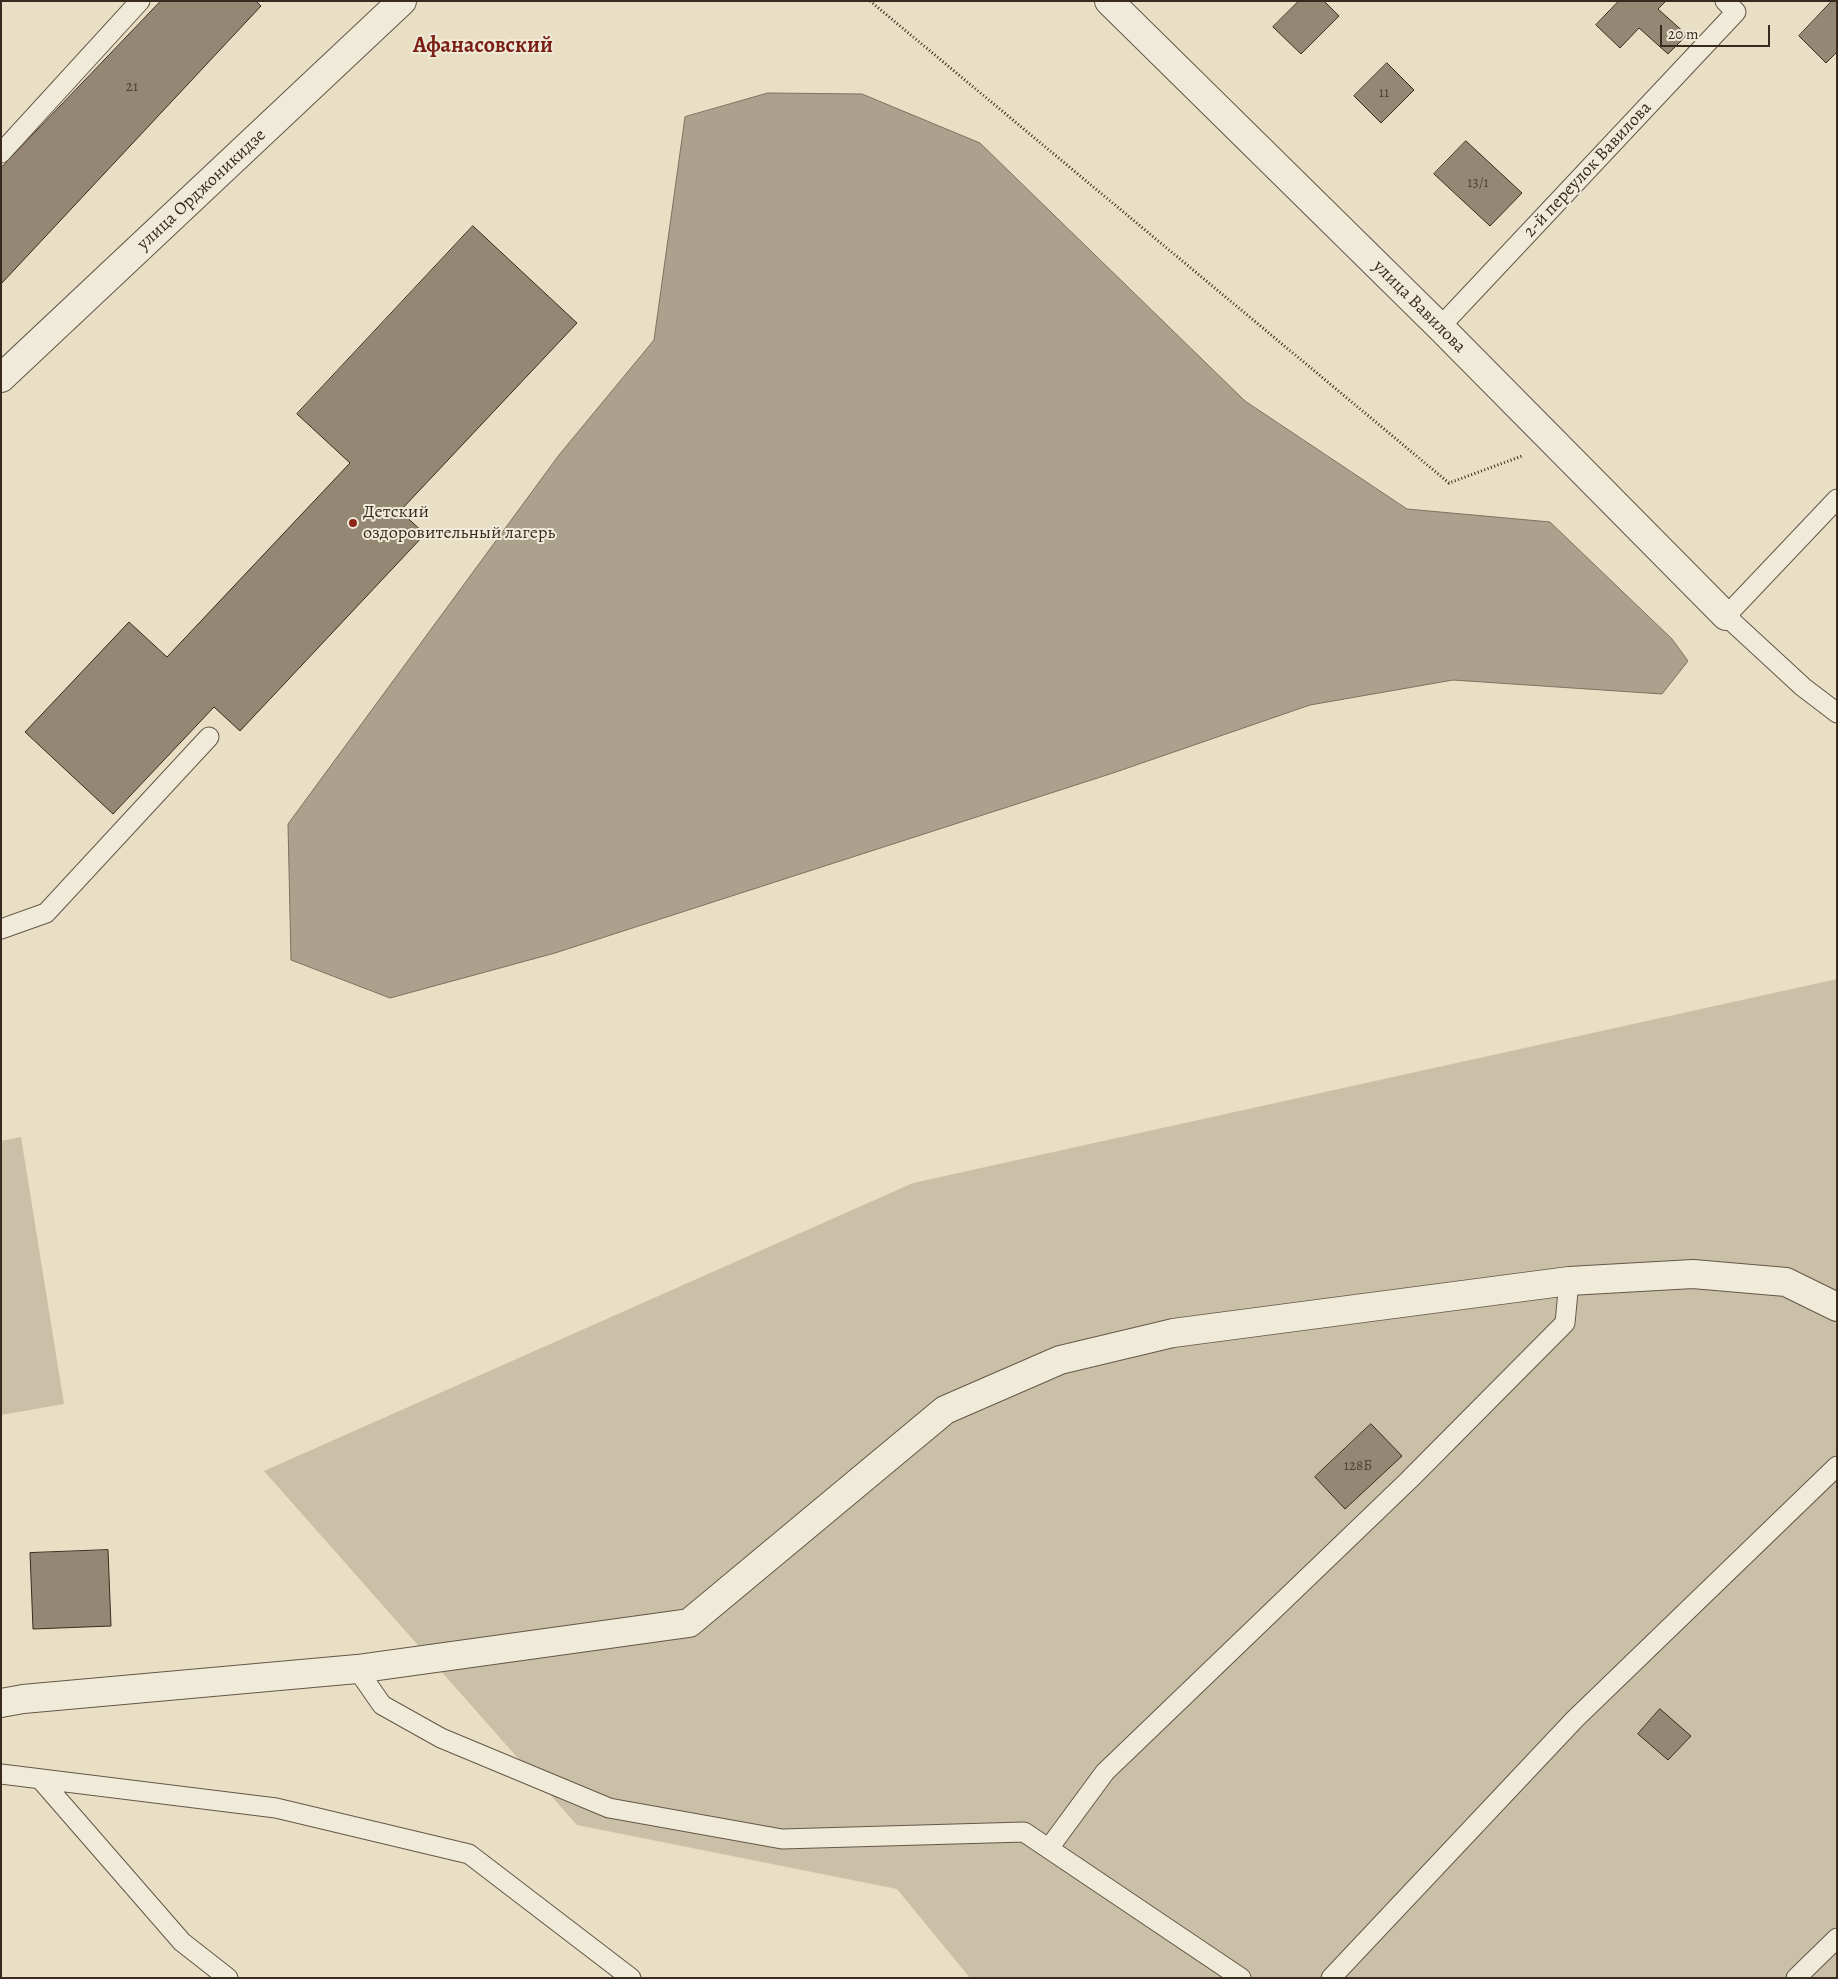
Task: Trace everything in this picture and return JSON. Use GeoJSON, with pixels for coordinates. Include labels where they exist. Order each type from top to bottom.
{"type":"FeatureCollection","features":[{"type":"Feature","properties":{"kind":"street","name":"улица Вавилова"},"geometry":{"type":"LineString","coordinates":[[1109,1],[1440,327],[1726,616]]}},
{"type":"Feature","properties":{"kind":"street","name":"улица Орджоникидзе"},"geometry":{"type":"LineString","coordinates":[[1,377],[390,5]]}},
{"type":"Feature","properties":{"kind":"street"},"geometry":{"type":"LineString","coordinates":[[1,1703],[23,1699],[357,1669],[689,1623],[945,1410],[1060,1360],[1173,1333],[1569,1281],[1693,1274],[1786,1282],[1837,1307]]}},
{"type":"Feature","properties":{"kind":"lane"},"geometry":{"type":"LineString","coordinates":[[1,153],[140,1]]}},
{"type":"Feature","properties":{"kind":"lane","name":"2-й переулок Вавилова"},"geometry":{"type":"LineString","coordinates":[[1440,327],[1731,7]]}},
{"type":"Feature","properties":{"kind":"lane"},"geometry":{"type":"LineString","coordinates":[[1837,499],[1726,616],[1804,687],[1837,713]]}},
{"type":"Feature","properties":{"kind":"lane"},"geometry":{"type":"LineString","coordinates":[[1,930],[46,913],[209,737]]}},
{"type":"Feature","properties":{"kind":"lane"},"geometry":{"type":"LineString","coordinates":[[1049,1848],[1105,1772],[1409,1480],[1565,1323],[1569,1281]]}},
{"type":"Feature","properties":{"kind":"lane"},"geometry":{"type":"LineString","coordinates":[[1331,1978],[1575,1719],[1837,1466]]}},
{"type":"Feature","properties":{"kind":"lane"},"geometry":{"type":"LineString","coordinates":[[357,1669],[382,1705],[441,1738],[609,1808],[782,1839],[1024,1832],[1241,1978]]}},
{"type":"Feature","properties":{"kind":"lane"},"geometry":{"type":"LineString","coordinates":[[1,1774],[276,1808],[469,1854],[632,1978]]}},
{"type":"Feature","properties":{"kind":"lane"},"geometry":{"type":"LineString","coordinates":[[41,1780],[182,1942],[228,1978]]}},
{"type":"Feature","properties":{"kind":"lane"},"geometry":{"type":"LineString","coordinates":[[1796,1978],[1837,1938]]}},
{"type":"Feature","properties":{"kind":"path"},"geometry":{"type":"LineString","coordinates":[[870,1],[1449,483],[1556,444]]}},
{"type":"Feature","properties":{"kind":"shaded area"},"geometry":{"type":"Polygon","coordinates":[[[768,93],[862,94],[980,143],[1245,401],[1407,509],[1550,522],[1672,639],[1688,661],[1662,694],[1453,680],[1310,705],[1113,773],[555,953],[390,998],[291,960],[288,824],[559,455],[654,340],[685,117],[768,93]]]}},
{"type":"Feature","properties":{"kind":"shaded area"},"geometry":{"type":"Polygon","coordinates":[[[1837,979],[1837,1978],[970,1978],[897,1889],[577,1825],[264,1471],[913,1183],[1837,979]]]}},
{"type":"Feature","properties":{"kind":"shaded area"},"geometry":{"type":"Polygon","coordinates":[[[21,1137],[64,1404],[1,1415],[1,1141],[21,1137]]]}},
{"type":"Feature","properties":{"kind":"building"},"geometry":{"type":"Polygon","coordinates":[[[161,1],[256,1],[261,6],[1,284],[1,168],[161,1]]]}},
{"type":"Feature","properties":{"kind":"building"},"geometry":{"type":"Polygon","coordinates":[[[1299,1],[1324,1],[1339,16],[1301,54],[1273,27],[1299,1]]]}},
{"type":"Feature","properties":{"kind":"building"},"geometry":{"type":"Polygon","coordinates":[[[1619,1],[1664,1],[1658,9],[1687,35],[1668,54],[1639,28],[1620,48],[1596,25],[1619,1]]]}},
{"type":"Feature","properties":{"kind":"building"},"geometry":{"type":"Polygon","coordinates":[[[1832,1],[1837,1],[1837,52],[1826,63],[1799,36],[1832,1]]]}},
{"type":"Feature","properties":{"kind":"building"},"geometry":{"type":"Polygon","coordinates":[[[1387,63],[1414,90],[1381,123],[1354,96],[1387,63]]]}},
{"type":"Feature","properties":{"kind":"building"},"geometry":{"type":"Polygon","coordinates":[[[1466,141],[1522,193],[1490,226],[1434,174],[1466,141]]]}},
{"type":"Feature","properties":{"kind":"building","name":"Детский оздоровительный лагерь"},"geometry":{"type":"Polygon","coordinates":[[[473,226],[577,323],[400,511],[425,534],[240,731],[214,707],[113,814],[25,732],[129,622],[167,657],[350,463],[297,414],[473,226]]]}},
{"type":"Feature","properties":{"kind":"building"},"geometry":{"type":"Polygon","coordinates":[[[1371,1424],[1402,1456],[1345,1509],[1315,1477],[1371,1424]]]}},
{"type":"Feature","properties":{"kind":"building"},"geometry":{"type":"Polygon","coordinates":[[[108,1550],[111,1626],[33,1629],[30,1553],[108,1550]]]}},
{"type":"Feature","properties":{"kind":"building"},"geometry":{"type":"Polygon","coordinates":[[[1660,1709],[1691,1736],[1668,1760],[1638,1734],[1660,1709]]]}},
{"type":"Feature","properties":{"kind":"place","name":"Детский оздоровительный лагерь"},"geometry":{"type":"Point","coordinates":[353,523]}},
{"type":"Feature","properties":{"kind":"district","name":"Афанасовский"},"geometry":{"type":"Point","coordinates":[483,47]}}]}
